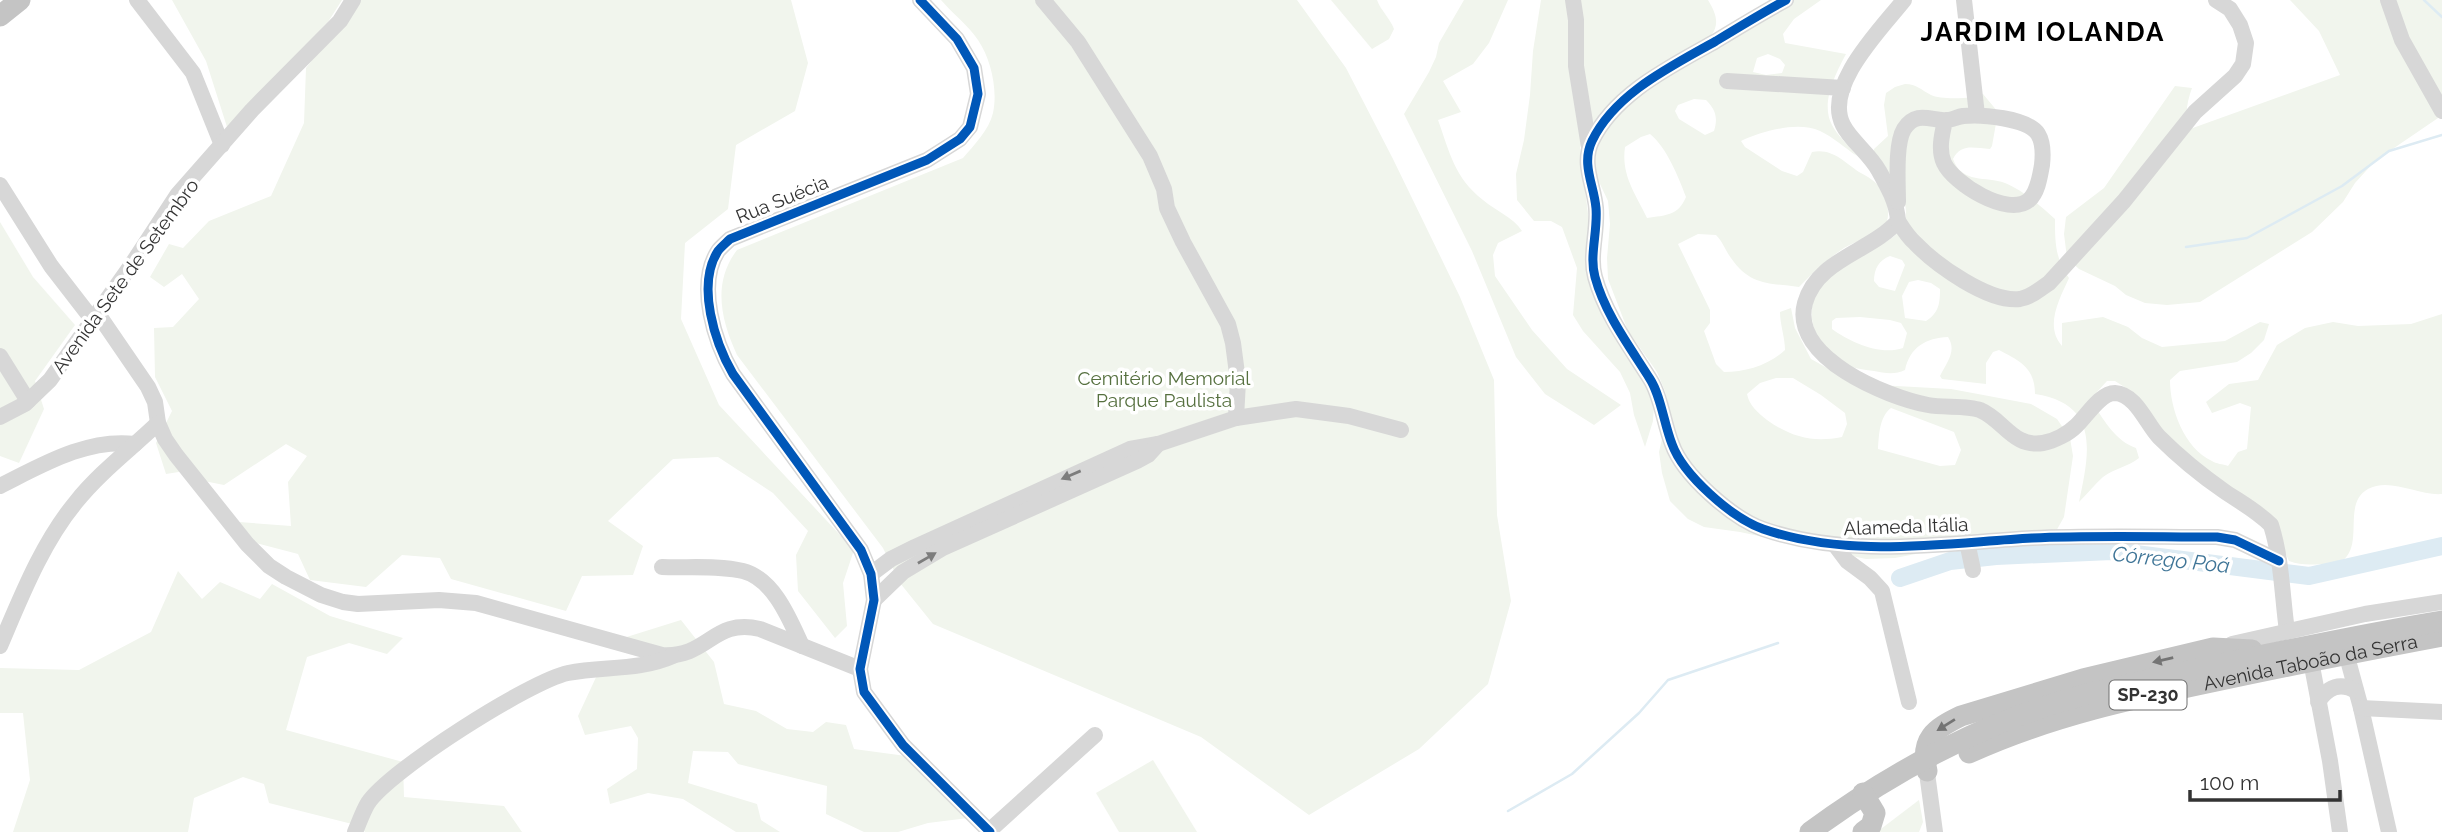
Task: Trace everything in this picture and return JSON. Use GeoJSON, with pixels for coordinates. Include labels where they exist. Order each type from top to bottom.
{"type":"FeatureCollection","features":[{"type":"Feature","properties":{"kind":"highway"},"geometry":{"type":"LineString","coordinates":[[0,16],[20,0]]}},
{"type":"Feature","properties":{"kind":"highway","name":"Avenida Taboão da Serra"},"geometry":{"type":"LineString","coordinates":[[1810,832],[1993,726],[2105,689],[2442,621]]}},
{"type":"Feature","properties":{"kind":"highway","name":"Avenida Taboão da Serra"},"geometry":{"type":"LineString","coordinates":[[1920,767],[2077,712],[2128,699],[2346,653],[2442,636]]}},
{"type":"Feature","properties":{"kind":"highway"},"geometry":{"type":"LineString","coordinates":[[1920,767],[1926,743],[1933,733],[1961,716],[2083,679],[2213,648],[2278,652]]}},
{"type":"Feature","properties":{"kind":"highway"},"geometry":{"type":"LineString","coordinates":[[1863,832],[1871,826],[1875,813],[1867,799]]}},
{"type":"Feature","properties":{"kind":"highway","name":"Avenida Taboão da Serra"},"geometry":{"type":"LineString","coordinates":[[1831,832],[1867,799]]}},
{"type":"Feature","properties":{"kind":"street"},"geometry":{"type":"LineString","coordinates":[[136,0],[193,73],[222,145]]}},
{"type":"Feature","properties":{"kind":"street","name":"Avenida Sete de Setembro"},"geometry":{"type":"LineString","coordinates":[[0,417],[28,401],[50,380],[178,194],[252,110],[340,21],[353,0]]}},
{"type":"Feature","properties":{"kind":"street","name":"Rua Suécia"},"geometry":{"type":"LineString","coordinates":[[860,669],[874,600],[871,574],[861,550],[733,374],[720,352],[711,317],[709,284],[718,251],[730,239],[927,160],[960,139],[970,127],[978,94],[974,68],[957,39],[920,0]]}},
{"type":"Feature","properties":{"kind":"street"},"geometry":{"type":"LineString","coordinates":[[1043,0],[1078,42],[1150,156],[1164,189],[1167,208],[1228,324],[1238,381],[1236,418]]}},
{"type":"Feature","properties":{"kind":"street","name":"Alameda Itália"},"geometry":{"type":"LineString","coordinates":[[1573,0],[1576,66],[1589,147],[1587,165],[1596,208],[1595,276],[1616,324],[1654,386],[1674,449],[1718,502],[1735,516],[1762,529],[1835,545],[1875,547],[1968,547],[2150,536],[2217,537],[2235,540],[2282,570]]}},
{"type":"Feature","properties":{"kind":"street"},"geometry":{"type":"LineString","coordinates":[[1589,147],[1601,124],[1640,88],[1664,71],[1786,0]]}},
{"type":"Feature","properties":{"kind":"street"},"geometry":{"type":"LineString","coordinates":[[1905,0],[1862,53],[1843,88],[1838,105],[1843,127],[1876,166],[1913,241],[1934,261],[1984,292],[2020,299],[2049,283],[2124,201],[2195,111],[2235,76],[2243,64],[2246,43],[2240,25],[2230,9],[2216,0]]}},
{"type":"Feature","properties":{"kind":"street"},"geometry":{"type":"LineString","coordinates":[[1964,0],[1977,116]]}},
{"type":"Feature","properties":{"kind":"street"},"geometry":{"type":"LineString","coordinates":[[2388,0],[2402,40],[2442,111]]}},
{"type":"Feature","properties":{"kind":"street"},"geometry":{"type":"LineString","coordinates":[[1727,81],[1843,88]]}},
{"type":"Feature","properties":{"kind":"street"},"geometry":{"type":"LineString","coordinates":[[1945,121],[1941,136],[1942,156],[1955,177],[1997,203],[2013,205],[2028,201],[2040,177],[2043,159],[2038,133],[2027,124],[1977,116],[1962,116],[1945,121],[1923,117],[1909,122],[1902,131],[1899,148],[1898,215],[1881,238],[1835,264],[1814,285],[1803,314],[1814,347],[1831,362],[1879,390],[1904,399],[1946,408],[1980,410],[2013,437],[2026,443],[2051,440],[2074,429],[2106,395],[2116,393],[2124,396],[2137,408],[2157,436],[2201,474],[2271,525],[2282,570],[2281,594],[2292,630]]}},
{"type":"Feature","properties":{"kind":"street"},"geometry":{"type":"LineString","coordinates":[[0,185],[51,266],[95,316],[148,387],[155,402],[158,423],[176,455],[247,544],[269,566],[321,595],[358,604],[439,600],[476,603],[662,655],[675,656]]}},
{"type":"Feature","properties":{"kind":"street"},"geometry":{"type":"LineString","coordinates":[[0,356],[28,401]]}},
{"type":"Feature","properties":{"kind":"street"},"geometry":{"type":"LineString","coordinates":[[871,574],[891,559],[1130,449],[1158,444],[1236,418],[1296,410],[1349,416],[1401,430]]}},
{"type":"Feature","properties":{"kind":"street"},"geometry":{"type":"LineString","coordinates":[[0,646],[58,527],[103,472],[158,423]]}},
{"type":"Feature","properties":{"kind":"street"},"geometry":{"type":"LineString","coordinates":[[0,486],[46,463],[99,443],[135,444]]}},
{"type":"Feature","properties":{"kind":"street"},"geometry":{"type":"LineString","coordinates":[[874,600],[903,572],[943,548],[1137,461],[1158,444]]}},
{"type":"Feature","properties":{"kind":"street"},"geometry":{"type":"LineString","coordinates":[[1835,545],[1847,561],[1870,578],[1882,592],[1909,702]]}},
{"type":"Feature","properties":{"kind":"street"},"geometry":{"type":"LineString","coordinates":[[1968,547],[1973,570]]}},
{"type":"Feature","properties":{"kind":"street"},"geometry":{"type":"LineString","coordinates":[[662,567],[743,571],[757,577],[785,611],[802,646]]}},
{"type":"Feature","properties":{"kind":"street"},"geometry":{"type":"LineString","coordinates":[[2213,648],[2365,614],[2442,602]]}},
{"type":"Feature","properties":{"kind":"street"},"geometry":{"type":"LineString","coordinates":[[355,832],[368,803],[385,785],[431,750],[533,688],[568,673],[652,664],[686,654],[735,626],[760,629],[860,669],[864,692],[903,745],[989,832]]}},
{"type":"Feature","properties":{"kind":"street"},"geometry":{"type":"LineString","coordinates":[[2346,653],[2389,832]]}},
{"type":"Feature","properties":{"kind":"street"},"geometry":{"type":"LineString","coordinates":[[2311,661],[2340,832]]}},
{"type":"Feature","properties":{"kind":"street"},"geometry":{"type":"LineString","coordinates":[[2318,702],[2324,692],[2332,688],[2348,686],[2356,691]]}},
{"type":"Feature","properties":{"kind":"street"},"geometry":{"type":"LineString","coordinates":[[2361,708],[2442,712]]}},
{"type":"Feature","properties":{"kind":"street"},"geometry":{"type":"LineString","coordinates":[[977,832],[989,832],[1095,735]]}},
{"type":"Feature","properties":{"kind":"street"},"geometry":{"type":"LineString","coordinates":[[1920,767],[1935,832]]}},
{"type":"Feature","properties":{"kind":"green space"},"geometry":{"type":"Polygon","coordinates":[[[172,0],[342,0],[328,22],[227,127],[206,61],[172,0]]]}},
{"type":"Feature","properties":{"kind":"green space"},"geometry":{"type":"Polygon","coordinates":[[[359,0],[791,0],[808,63],[795,111],[736,145],[728,209],[685,243],[681,319],[719,405],[854,550],[843,583],[847,626],[835,638],[798,591],[796,555],[808,531],[773,493],[718,457],[673,459],[608,521],[643,546],[633,575],[582,576],[566,611],[451,579],[440,558],[402,555],[366,587],[310,580],[298,554],[256,543],[239,522],[291,526],[288,482],[307,456],[286,444],[224,485],[204,481],[185,471],[166,474],[156,443],[172,411],[155,377],[154,328],[173,327],[199,299],[182,274],[164,287],[150,277],[169,244],[183,248],[209,221],[271,196],[304,123],[306,68],[359,0]]]}},
{"type":"Feature","properties":{"kind":"green space","name":"Cemitério Memorial Parque Paulista"},"geometry":{"type":"Polygon","coordinates":[[[941,0],[1297,0],[1346,68],[1460,297],[1494,380],[1497,515],[1511,601],[1488,684],[1419,749],[1309,815],[1201,737],[933,624],[900,583],[883,548],[737,355],[723,315],[722,288],[724,275],[737,250],[963,158],[988,125],[993,113],[995,95],[987,56],[974,35],[941,0]]]}},
{"type":"Feature","properties":{"kind":"green space"},"geometry":{"type":"Polygon","coordinates":[[[1331,0],[1377,0],[1394,29],[1389,39],[1372,49],[1331,0]]]}},
{"type":"Feature","properties":{"kind":"green space"},"geometry":{"type":"Polygon","coordinates":[[[1464,0],[1508,0],[1489,43],[1473,64],[1443,81],[1461,112],[1438,120],[1454,164],[1465,182],[1522,231],[1498,243],[1493,255],[1495,276],[1532,330],[1567,369],[1621,405],[1594,425],[1545,394],[1516,357],[1472,251],[1404,114],[1429,72],[1439,43],[1464,0]]]}},
{"type":"Feature","properties":{"kind":"green space"},"geometry":{"type":"Polygon","coordinates":[[[1541,0],[1708,0],[1716,18],[1711,36],[1611,104],[1588,128],[1580,147],[1589,222],[1590,265],[1654,406],[1653,421],[1645,447],[1630,393],[1620,372],[1583,331],[1573,315],[1577,268],[1562,227],[1551,221],[1534,221],[1517,200],[1516,174],[1524,140],[1541,0]]]}},
{"type":"Feature","properties":{"kind":"green space"},"geometry":{"type":"Polygon","coordinates":[[[1793,0],[1821,0],[1794,19],[1783,34],[1785,43],[1846,54],[1831,88],[1828,107],[1834,129],[1857,156],[1830,136],[1811,128],[1780,128],[1741,141],[1745,147],[1782,171],[1797,176],[1803,172],[1812,152],[1826,152],[1837,156],[1877,184],[1886,200],[1888,219],[1878,231],[1838,252],[1799,287],[1761,281],[1746,274],[1731,258],[1716,235],[1698,234],[1678,244],[1710,310],[1710,323],[1704,331],[1716,364],[1724,372],[1741,371],[1757,367],[1779,355],[1785,350],[1780,312],[1791,308],[1795,328],[1811,359],[1845,378],[1878,385],[1951,389],[2031,404],[2057,419],[2070,438],[2073,456],[2064,517],[2055,533],[1895,558],[1866,559],[1704,527],[1688,519],[1670,501],[1659,452],[1669,408],[1657,372],[1628,331],[1608,279],[1608,201],[1592,167],[1600,139],[1614,117],[1645,91],[1793,0]],[[1768,54],[1757,58],[1753,72],[1766,75],[1782,73],[1785,65],[1780,59],[1768,54]],[[1694,99],[1678,105],[1675,111],[1679,119],[1705,135],[1714,131],[1715,114],[1706,100],[1694,99]],[[1650,134],[1625,147],[1625,166],[1630,184],[1647,218],[1671,213],[1679,208],[1686,197],[1683,189],[1662,147],[1650,134]],[[1776,378],[1760,383],[1747,394],[1760,415],[1776,426],[1803,437],[1842,437],[1847,424],[1845,413],[1793,378],[1776,378]],[[1891,408],[1884,416],[1878,449],[1940,466],[1955,465],[1961,450],[1954,432],[1891,408]]]}},
{"type":"Feature","properties":{"kind":"green space"},"geometry":{"type":"Polygon","coordinates":[[[2290,0],[2382,0],[2441,116],[2375,161],[2355,183],[2343,202],[2312,232],[2200,302],[2167,305],[2145,303],[2079,269],[2067,258],[2064,234],[2066,217],[2104,188],[2175,86],[2192,88],[2187,109],[2190,129],[2340,75],[2319,31],[2290,0]]]}},
{"type":"Feature","properties":{"kind":"green space"},"geometry":{"type":"Polygon","coordinates":[[[2393,0],[2442,0],[2442,101],[2417,58],[2393,0]]]}},
{"type":"Feature","properties":{"kind":"green space"},"geometry":{"type":"Polygon","coordinates":[[[1913,85],[1942,98],[1965,98],[1983,94],[1998,112],[1990,149],[1964,149],[1953,159],[1957,167],[1968,176],[2005,183],[2031,199],[2055,219],[2058,257],[2069,278],[2058,303],[2054,321],[2054,330],[2062,346],[2062,323],[2103,317],[2128,327],[2142,338],[2162,347],[2225,341],[2260,322],[2269,324],[2264,340],[2237,362],[2180,371],[2170,380],[2180,426],[2194,447],[2215,463],[2228,466],[2238,452],[2247,449],[2251,407],[2240,403],[2212,413],[2206,402],[2229,384],[2258,380],[2277,345],[2305,328],[2333,322],[2358,326],[2411,324],[2442,314],[2442,494],[2386,485],[2368,489],[2360,496],[2356,505],[2353,538],[2346,557],[2337,564],[2297,563],[2289,561],[2276,532],[2223,499],[2126,388],[2115,381],[2107,381],[2097,392],[2094,405],[2117,436],[2136,448],[2139,458],[2103,477],[2079,502],[2087,449],[2081,420],[2071,408],[2035,394],[2029,372],[2013,358],[1999,350],[1993,352],[1986,363],[1986,384],[1942,379],[1940,376],[1952,347],[1948,337],[1933,339],[1920,345],[1911,355],[1905,370],[1897,373],[1846,365],[1834,357],[1820,340],[1812,321],[1813,300],[1818,290],[1837,269],[1887,241],[1905,222],[1902,194],[1873,157],[1874,149],[1888,136],[1884,105],[1886,93],[1895,87],[1913,85]],[[1890,256],[1878,266],[1874,281],[1879,287],[1895,291],[1905,265],[1902,260],[1890,256]],[[1918,280],[1909,282],[1902,296],[1905,318],[1926,321],[1934,315],[1938,307],[1940,289],[1931,283],[1918,280]],[[1860,317],[1836,318],[1832,321],[1832,329],[1847,339],[1875,349],[1903,348],[1907,333],[1901,323],[1860,317]]]}},
{"type":"Feature","properties":{"kind":"green space"},"geometry":{"type":"Polygon","coordinates":[[[0,222],[33,277],[75,325],[35,381],[44,409],[19,463],[0,456],[0,222]]]}},
{"type":"Feature","properties":{"kind":"green space"},"geometry":{"type":"Polygon","coordinates":[[[178,571],[202,599],[220,582],[260,599],[272,584],[330,616],[403,638],[387,654],[349,643],[307,657],[286,730],[403,762],[404,797],[504,806],[522,832],[365,832],[360,826],[269,803],[264,784],[243,777],[194,798],[188,832],[13,832],[30,780],[23,713],[0,713],[0,668],[79,670],[151,632],[178,571]]]}},
{"type":"Feature","properties":{"kind":"green space"},"geometry":{"type":"Polygon","coordinates":[[[681,620],[714,662],[724,704],[756,711],[787,729],[813,732],[826,722],[846,725],[854,749],[906,756],[968,818],[928,823],[898,832],[864,832],[826,814],[827,786],[738,764],[728,752],[693,751],[688,783],[757,804],[761,820],[780,832],[736,832],[683,799],[648,793],[610,804],[607,789],[637,769],[638,738],[631,726],[585,735],[578,716],[598,673],[646,668],[649,649],[617,640],[681,620]]]}},
{"type":"Feature","properties":{"kind":"green space"},"geometry":{"type":"Polygon","coordinates":[[[1153,760],[1197,832],[1119,832],[1096,793],[1153,760]]]}},
{"type":"Feature","properties":{"kind":"green space"},"geometry":{"type":"Polygon","coordinates":[[[1919,800],[1923,822],[1919,832],[1877,832],[1919,800]]]}},
{"type":"Feature","properties":{"kind":"waterway"},"geometry":{"type":"LineString","coordinates":[[2424,0],[2442,17]]}},
{"type":"Feature","properties":{"kind":"waterway"},"geometry":{"type":"LineString","coordinates":[[2186,247],[2247,238],[2342,186],[2389,151],[2442,135]]}},
{"type":"Feature","properties":{"kind":"waterway","name":"Córrego Poá"},"geometry":{"type":"LineString","coordinates":[[1900,578],[1950,561],[1996,556],[2112,551],[2309,576],[2442,546]]}},
{"type":"Feature","properties":{"kind":"waterway"},"geometry":{"type":"LineString","coordinates":[[1508,811],[1572,774],[1639,713],[1668,680],[1778,643]]}},
{"type":"Feature","properties":{"kind":"cycle path"},"geometry":{"type":"LineString","coordinates":[[920,0],[957,39],[974,68],[978,94],[970,127],[960,139],[927,160],[730,239],[718,251],[712,265],[708,297],[710,314],[720,346],[733,374],[861,550],[871,574],[874,600],[860,669],[864,692],[903,745],[990,832]]}},
{"type":"Feature","properties":{"kind":"cycle path"},"geometry":{"type":"LineString","coordinates":[[1786,0],[1646,82],[1602,124],[1589,150],[1588,166],[1596,208],[1593,269],[1599,291],[1619,330],[1654,386],[1672,444],[1697,482],[1737,515],[1763,529],[1829,544],[1897,547],[2055,537],[2217,537],[2235,540],[2279,561]]}},
{"type":"Feature","properties":{"kind":"district","name":"JARDIM IOLANDA"},"geometry":{"type":"Point","coordinates":[2043,32]}}]}
